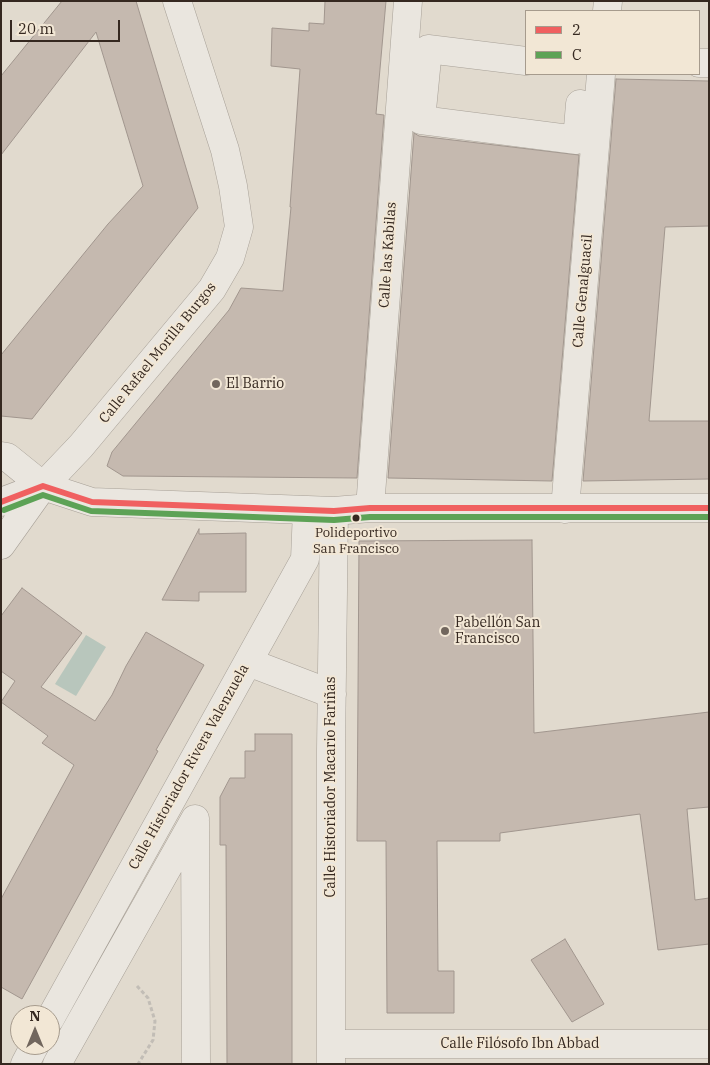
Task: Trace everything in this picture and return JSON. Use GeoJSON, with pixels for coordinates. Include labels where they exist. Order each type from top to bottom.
{"type":"FeatureCollection","features":[{"type":"Feature","properties":{"kind":"street","name":"Calle Rafael Morilla Burgos"},"geometry":{"type":"LineString","coordinates":[[1,545],[43,486],[81,446],[212,289],[230,258],[239,227],[233,186],[225,150],[177,1]]}},
{"type":"Feature","properties":{"kind":"street","name":"Calle las Kabilas"},"geometry":{"type":"LineString","coordinates":[[370,508],[408,1]]}},
{"type":"Feature","properties":{"kind":"street"},"geometry":{"type":"LineString","coordinates":[[405,29],[525,45]]}},
{"type":"Feature","properties":{"kind":"street"},"geometry":{"type":"LineString","coordinates":[[525,61],[428,49],[422,120],[577,140],[583,75]]}},
{"type":"Feature","properties":{"kind":"street","name":"Calle Genalguacil"},"geometry":{"type":"LineString","coordinates":[[565,509],[601,75]]}},
{"type":"Feature","properties":{"kind":"street"},"geometry":{"type":"LineString","coordinates":[[1,456],[7,457],[43,486],[92,502],[321,510],[370,508],[709,508]]}},
{"type":"Feature","properties":{"kind":"street"},"geometry":{"type":"LineString","coordinates":[[1,502],[43,486]]}},
{"type":"Feature","properties":{"kind":"street","name":"Calle Historiador Rivera Valenzuela"},"geometry":{"type":"LineString","coordinates":[[57,1005],[306,559],[321,510]]}},
{"type":"Feature","properties":{"kind":"street","name":"Calle Historiador Macario Fariñas"},"geometry":{"type":"LineString","coordinates":[[321,510],[332,694],[331,1054]]}},
{"type":"Feature","properties":{"kind":"street"},"geometry":{"type":"LineString","coordinates":[[248,662],[332,694]]}},
{"type":"Feature","properties":{"kind":"street"},"geometry":{"type":"LineString","coordinates":[[57,1064],[195,819],[196,1064]]}},
{"type":"Feature","properties":{"kind":"street","name":"Calle Filósofo Ibn Abbad"},"geometry":{"type":"LineString","coordinates":[[331,1054],[709,1044]]}},
{"type":"Feature","properties":{"kind":"path"},"geometry":{"type":"LineString","coordinates":[[109,969],[133,982],[148,998],[155,1021],[153,1040],[138,1064]]}},
{"type":"Feature","properties":{"kind":"shaded area"},"geometry":{"type":"Polygon","coordinates":[[[86,635],[106,647],[76,696],[55,684],[86,635]]]}},
{"type":"Feature","properties":{"kind":"building"},"geometry":{"type":"Polygon","coordinates":[[[62,1],[136,1],[198,208],[32,419],[1,416],[1,355],[108,224],[143,186],[96,32],[1,155],[1,76],[62,1]]]}},
{"type":"Feature","properties":{"kind":"building"},"geometry":{"type":"Polygon","coordinates":[[[325,1],[386,1],[376,114],[384,115],[357,478],[123,476],[107,466],[112,452],[229,310],[241,288],[283,291],[291,207],[300,69],[271,66],[272,28],[309,31],[309,23],[324,24],[325,1]]]}},
{"type":"Feature","properties":{"kind":"building"},"geometry":{"type":"Polygon","coordinates":[[[616,79],[709,81],[709,226],[665,227],[649,421],[709,421],[709,479],[583,481],[616,79]]]}},
{"type":"Feature","properties":{"kind":"building"},"geometry":{"type":"Polygon","coordinates":[[[414,133],[419,136],[579,155],[552,481],[388,478],[414,133]]]}},
{"type":"Feature","properties":{"kind":"building"},"geometry":{"type":"Polygon","coordinates":[[[199,529],[199,534],[246,533],[246,592],[199,592],[199,601],[162,600],[199,529]]]}},
{"type":"Feature","properties":{"kind":"building"},"geometry":{"type":"Polygon","coordinates":[[[532,540],[534,733],[709,712],[709,807],[687,809],[695,900],[709,898],[709,944],[658,950],[640,814],[500,833],[500,841],[437,841],[438,971],[454,971],[454,1013],[387,1013],[386,841],[357,841],[359,541],[532,540]]]}},
{"type":"Feature","properties":{"kind":"building"},"geometry":{"type":"Polygon","coordinates":[[[22,588],[82,633],[41,687],[95,721],[112,695],[146,632],[204,665],[22,999],[1,987],[1,899],[74,765],[42,743],[48,736],[1,702],[15,681],[1,671],[1,616],[22,588]]]}},
{"type":"Feature","properties":{"kind":"building"},"geometry":{"type":"Polygon","coordinates":[[[255,734],[292,734],[292,1064],[227,1064],[226,845],[220,845],[220,797],[230,778],[245,778],[245,751],[255,751],[255,734]]]}},
{"type":"Feature","properties":{"kind":"building"},"geometry":{"type":"Polygon","coordinates":[[[565,939],[604,1004],[572,1022],[531,960],[565,939]]]}},
{"type":"Feature","properties":{"kind":"transit line","name":"2"},"geometry":{"type":"LineString","coordinates":[[1,502],[43,486],[92,502],[334,511],[370,508],[709,508]]}},
{"type":"Feature","properties":{"kind":"transit line","name":"C"},"geometry":{"type":"LineString","coordinates":[[4,510],[43,495],[91,511],[334,520],[370,517],[709,517]]}},
{"type":"Feature","properties":{"kind":"place","name":"El Barrio"},"geometry":{"type":"Point","coordinates":[216,384]}},
{"type":"Feature","properties":{"kind":"place","name":"Polideportivo San Francisco"},"geometry":{"type":"Point","coordinates":[356,518]}},
{"type":"Feature","properties":{"kind":"place","name":"Pabellón San Francisco"},"geometry":{"type":"Point","coordinates":[445,631]}}]}
